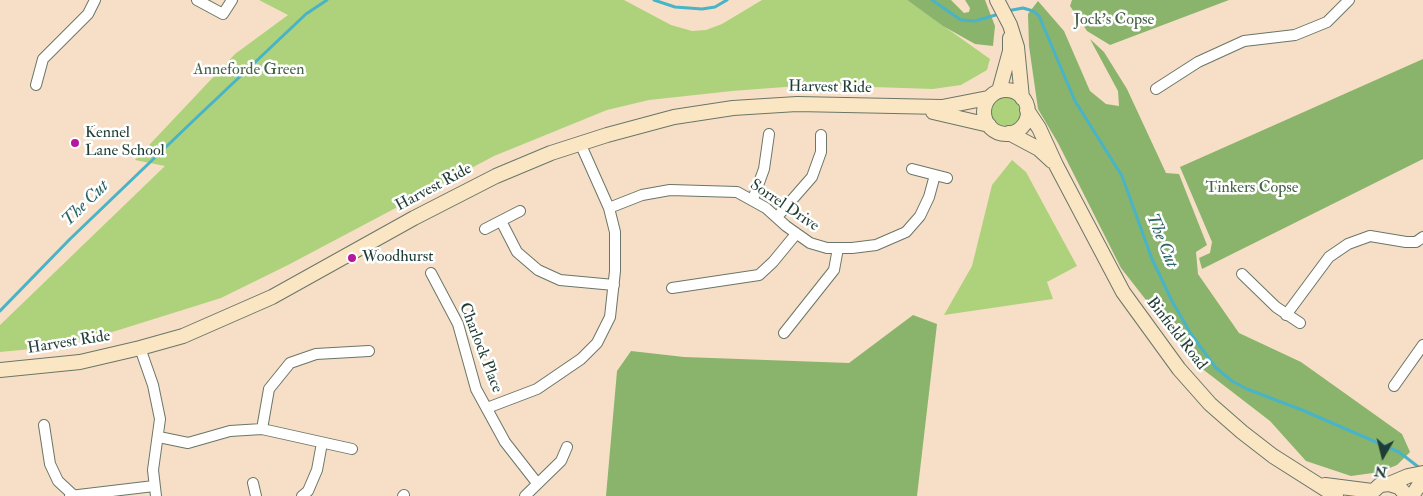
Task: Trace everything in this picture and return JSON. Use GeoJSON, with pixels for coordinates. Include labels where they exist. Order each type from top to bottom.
{"type":"FeatureCollection","features":[{"type":"Feature","properties":{"kind":"street"},"geometry":{"type":"LineString","coordinates":[[36,85],[43,60],[88,14],[95,0]]}},
{"type":"Feature","properties":{"kind":"street"},"geometry":{"type":"LineString","coordinates":[[197,0],[223,14],[232,0]]}},
{"type":"Feature","properties":{"kind":"street","name":"Binfield Road"},"geometry":{"type":"LineString","coordinates":[[998,0],[1010,25],[1017,47],[1025,104],[1123,292],[1152,335],[1210,404],[1273,456],[1336,496]]}},
{"type":"Feature","properties":{"kind":"street"},"geometry":{"type":"LineString","coordinates":[[1156,89],[1198,62],[1244,41],[1295,35],[1327,22],[1349,0]]}},
{"type":"Feature","properties":{"kind":"street","name":"Binfield Road"},"geometry":{"type":"LineString","coordinates":[[994,95],[1010,51],[1010,25]]}},
{"type":"Feature","properties":{"kind":"street"},"geometry":{"type":"LineString","coordinates":[[1012,91],[1025,104],[1024,123],[1015,131],[1009,133],[998,132],[988,126],[984,112],[994,95],[1012,91]]}},
{"type":"Feature","properties":{"kind":"street","name":"Harvest Ride"},"geometry":{"type":"LineString","coordinates":[[0,370],[80,362],[183,336],[252,307],[458,194],[517,166],[580,143],[674,117],[733,108],[797,104],[942,107],[994,95]]}},
{"type":"Feature","properties":{"kind":"street","name":"Harvest Ride"},"geometry":{"type":"LineString","coordinates":[[902,106],[988,126]]}},
{"type":"Feature","properties":{"kind":"street","name":"Binfield Road"},"geometry":{"type":"LineString","coordinates":[[1009,133],[1039,149],[1056,165]]}},
{"type":"Feature","properties":{"kind":"street"},"geometry":{"type":"LineString","coordinates":[[753,199],[764,168],[769,134]]}},
{"type":"Feature","properties":{"kind":"street"},"geometry":{"type":"LineString","coordinates":[[777,217],[812,177],[821,152],[821,135]]}},
{"type":"Feature","properties":{"kind":"street"},"geometry":{"type":"LineString","coordinates":[[487,408],[537,389],[588,353],[606,328],[610,317],[616,241],[608,208],[580,143]]}},
{"type":"Feature","properties":{"kind":"street"},"geometry":{"type":"LineString","coordinates":[[912,169],[947,178]]}},
{"type":"Feature","properties":{"kind":"street","name":"Sorrel Drive"},"geometry":{"type":"LineString","coordinates":[[608,208],[642,195],[670,190],[731,191],[753,199],[796,234],[819,246],[838,248],[876,245],[906,232],[920,216],[929,198],[934,175]]}},
{"type":"Feature","properties":{"kind":"street"},"geometry":{"type":"LineString","coordinates":[[485,229],[520,211]]}},
{"type":"Feature","properties":{"kind":"street"},"geometry":{"type":"LineString","coordinates":[[501,221],[517,252],[538,270],[560,280],[614,285]]}},
{"type":"Feature","properties":{"kind":"street"},"geometry":{"type":"LineString","coordinates":[[672,288],[759,275],[773,262],[796,234]]}},
{"type":"Feature","properties":{"kind":"street"},"geometry":{"type":"LineString","coordinates":[[1286,315],[1329,257],[1348,244],[1370,236],[1406,242],[1416,242],[1423,237]]}},
{"type":"Feature","properties":{"kind":"street"},"geometry":{"type":"LineString","coordinates":[[784,333],[834,270],[838,248]]}},
{"type":"Feature","properties":{"kind":"street","name":"Charlock Place"},"geometry":{"type":"LineString","coordinates":[[431,273],[458,324],[470,372],[504,442],[537,483]]}},
{"type":"Feature","properties":{"kind":"street"},"geometry":{"type":"LineString","coordinates":[[1242,274],[1286,315],[1300,323]]}},
{"type":"Feature","properties":{"kind":"street"},"geometry":{"type":"LineString","coordinates":[[1394,386],[1423,346]]}},
{"type":"Feature","properties":{"kind":"street"},"geometry":{"type":"LineString","coordinates":[[44,424],[50,464],[58,481],[71,495],[155,491],[153,470],[160,419],[140,348]]}},
{"type":"Feature","properties":{"kind":"street"},"geometry":{"type":"LineString","coordinates":[[262,429],[268,389],[290,363],[316,354],[369,352]]}},
{"type":"Feature","properties":{"kind":"street"},"geometry":{"type":"LineString","coordinates":[[159,437],[188,443],[230,431],[262,429],[322,444],[352,449]]}},
{"type":"Feature","properties":{"kind":"street"},"geometry":{"type":"LineString","coordinates":[[302,496],[308,491],[317,470],[322,444]]}},
{"type":"Feature","properties":{"kind":"street"},"geometry":{"type":"LineString","coordinates":[[529,494],[537,483],[561,461],[567,447]]}},
{"type":"Feature","properties":{"kind":"street"},"geometry":{"type":"LineString","coordinates":[[1370,494],[1380,485],[1420,477]]}},
{"type":"Feature","properties":{"kind":"street"},"geometry":{"type":"LineString","coordinates":[[1412,496],[1420,477]]}},
{"type":"Feature","properties":{"kind":"street"},"geometry":{"type":"LineString","coordinates":[[253,483],[256,496]]}},
{"type":"Feature","properties":{"kind":"street","name":"Binfield Road"},"geometry":{"type":"LineString","coordinates":[[1317,484],[1370,494]]}},
{"type":"Feature","properties":{"kind":"street"},"geometry":{"type":"LineString","coordinates":[[1390,484],[1399,487],[1407,496]]}},
{"type":"Feature","properties":{"kind":"green space","name":"Anneforde Green"},"geometry":{"type":"Polygon","coordinates":[[[259,0],[624,0],[671,25],[692,31],[706,30],[722,24],[762,0],[907,0],[990,59],[987,70],[961,85],[933,89],[811,85],[649,100],[607,110],[494,156],[288,265],[221,298],[106,334],[31,349],[0,352],[0,325],[165,166],[135,160],[235,54],[288,15],[259,0]]]}},
{"type":"Feature","properties":{"kind":"green space"},"geometry":{"type":"Polygon","coordinates":[[[907,0],[951,0],[964,13],[969,12],[970,8],[965,0],[985,0],[995,26],[993,46],[975,44],[943,26],[907,0]]]}},
{"type":"Feature","properties":{"kind":"green space","name":"Jock's Copse"},"geometry":{"type":"Polygon","coordinates":[[[1072,0],[1229,0],[1110,45],[1087,31],[1070,6],[1072,0]]]}},
{"type":"Feature","properties":{"kind":"green space"},"geometry":{"type":"Polygon","coordinates":[[[1038,1],[1064,31],[1090,91],[1106,104],[1119,106],[1118,91],[1090,39],[1104,52],[1127,89],[1166,173],[1179,174],[1207,245],[1196,252],[1198,274],[1239,333],[1301,362],[1402,434],[1410,452],[1397,465],[1380,472],[1351,476],[1306,461],[1270,421],[1196,364],[1121,268],[1058,143],[1038,109],[1029,46],[1028,14],[1038,1]]]}},
{"type":"Feature","properties":{"kind":"green space","name":"Tinkers Copse"},"geometry":{"type":"Polygon","coordinates":[[[1423,59],[1423,159],[1202,269],[1199,258],[1210,253],[1212,242],[1180,167],[1423,59]]]}},
{"type":"Feature","properties":{"kind":"green space"},"geometry":{"type":"Polygon","coordinates":[[[1007,95],[1013,96],[1018,100],[1022,105],[1022,117],[1018,122],[1013,126],[1007,127],[1001,126],[996,122],[992,117],[991,111],[992,105],[996,100],[1001,96],[1007,95]]]}},
{"type":"Feature","properties":{"kind":"green space"},"geometry":{"type":"Polygon","coordinates":[[[1012,160],[1026,172],[1077,266],[1047,282],[1053,299],[944,315],[972,266],[992,185],[1012,160]]]}},
{"type":"Feature","properties":{"kind":"green space"},"geometry":{"type":"Polygon","coordinates":[[[913,315],[937,324],[917,496],[606,496],[617,371],[631,351],[684,357],[849,363],[913,315]]]}},
{"type":"Feature","properties":{"kind":"waterway","name":"The Cut"},"geometry":{"type":"LineString","coordinates":[[0,311],[70,239],[193,121],[306,14],[327,0]]}},
{"type":"Feature","properties":{"kind":"waterway","name":"The Cut"},"geometry":{"type":"LineString","coordinates":[[654,0],[675,7],[702,9],[715,7],[727,0]]}},
{"type":"Feature","properties":{"kind":"waterway","name":"The Cut"},"geometry":{"type":"LineString","coordinates":[[932,0],[961,20],[975,21],[999,14]]}},
{"type":"Feature","properties":{"kind":"waterway","name":"The Cut"},"geometry":{"type":"LineString","coordinates":[[1007,11],[1023,8],[1033,11],[1039,16],[1075,101],[1122,176],[1152,259],[1172,301],[1191,334],[1216,368],[1232,381],[1247,389],[1302,410],[1399,452],[1421,469]]}},
{"type":"Feature","properties":{"kind":"place","name":"Kennel Lane School"},"geometry":{"type":"Point","coordinates":[75,143]}},
{"type":"Feature","properties":{"kind":"place","name":"Woodhurst"},"geometry":{"type":"Point","coordinates":[352,258]}}]}
